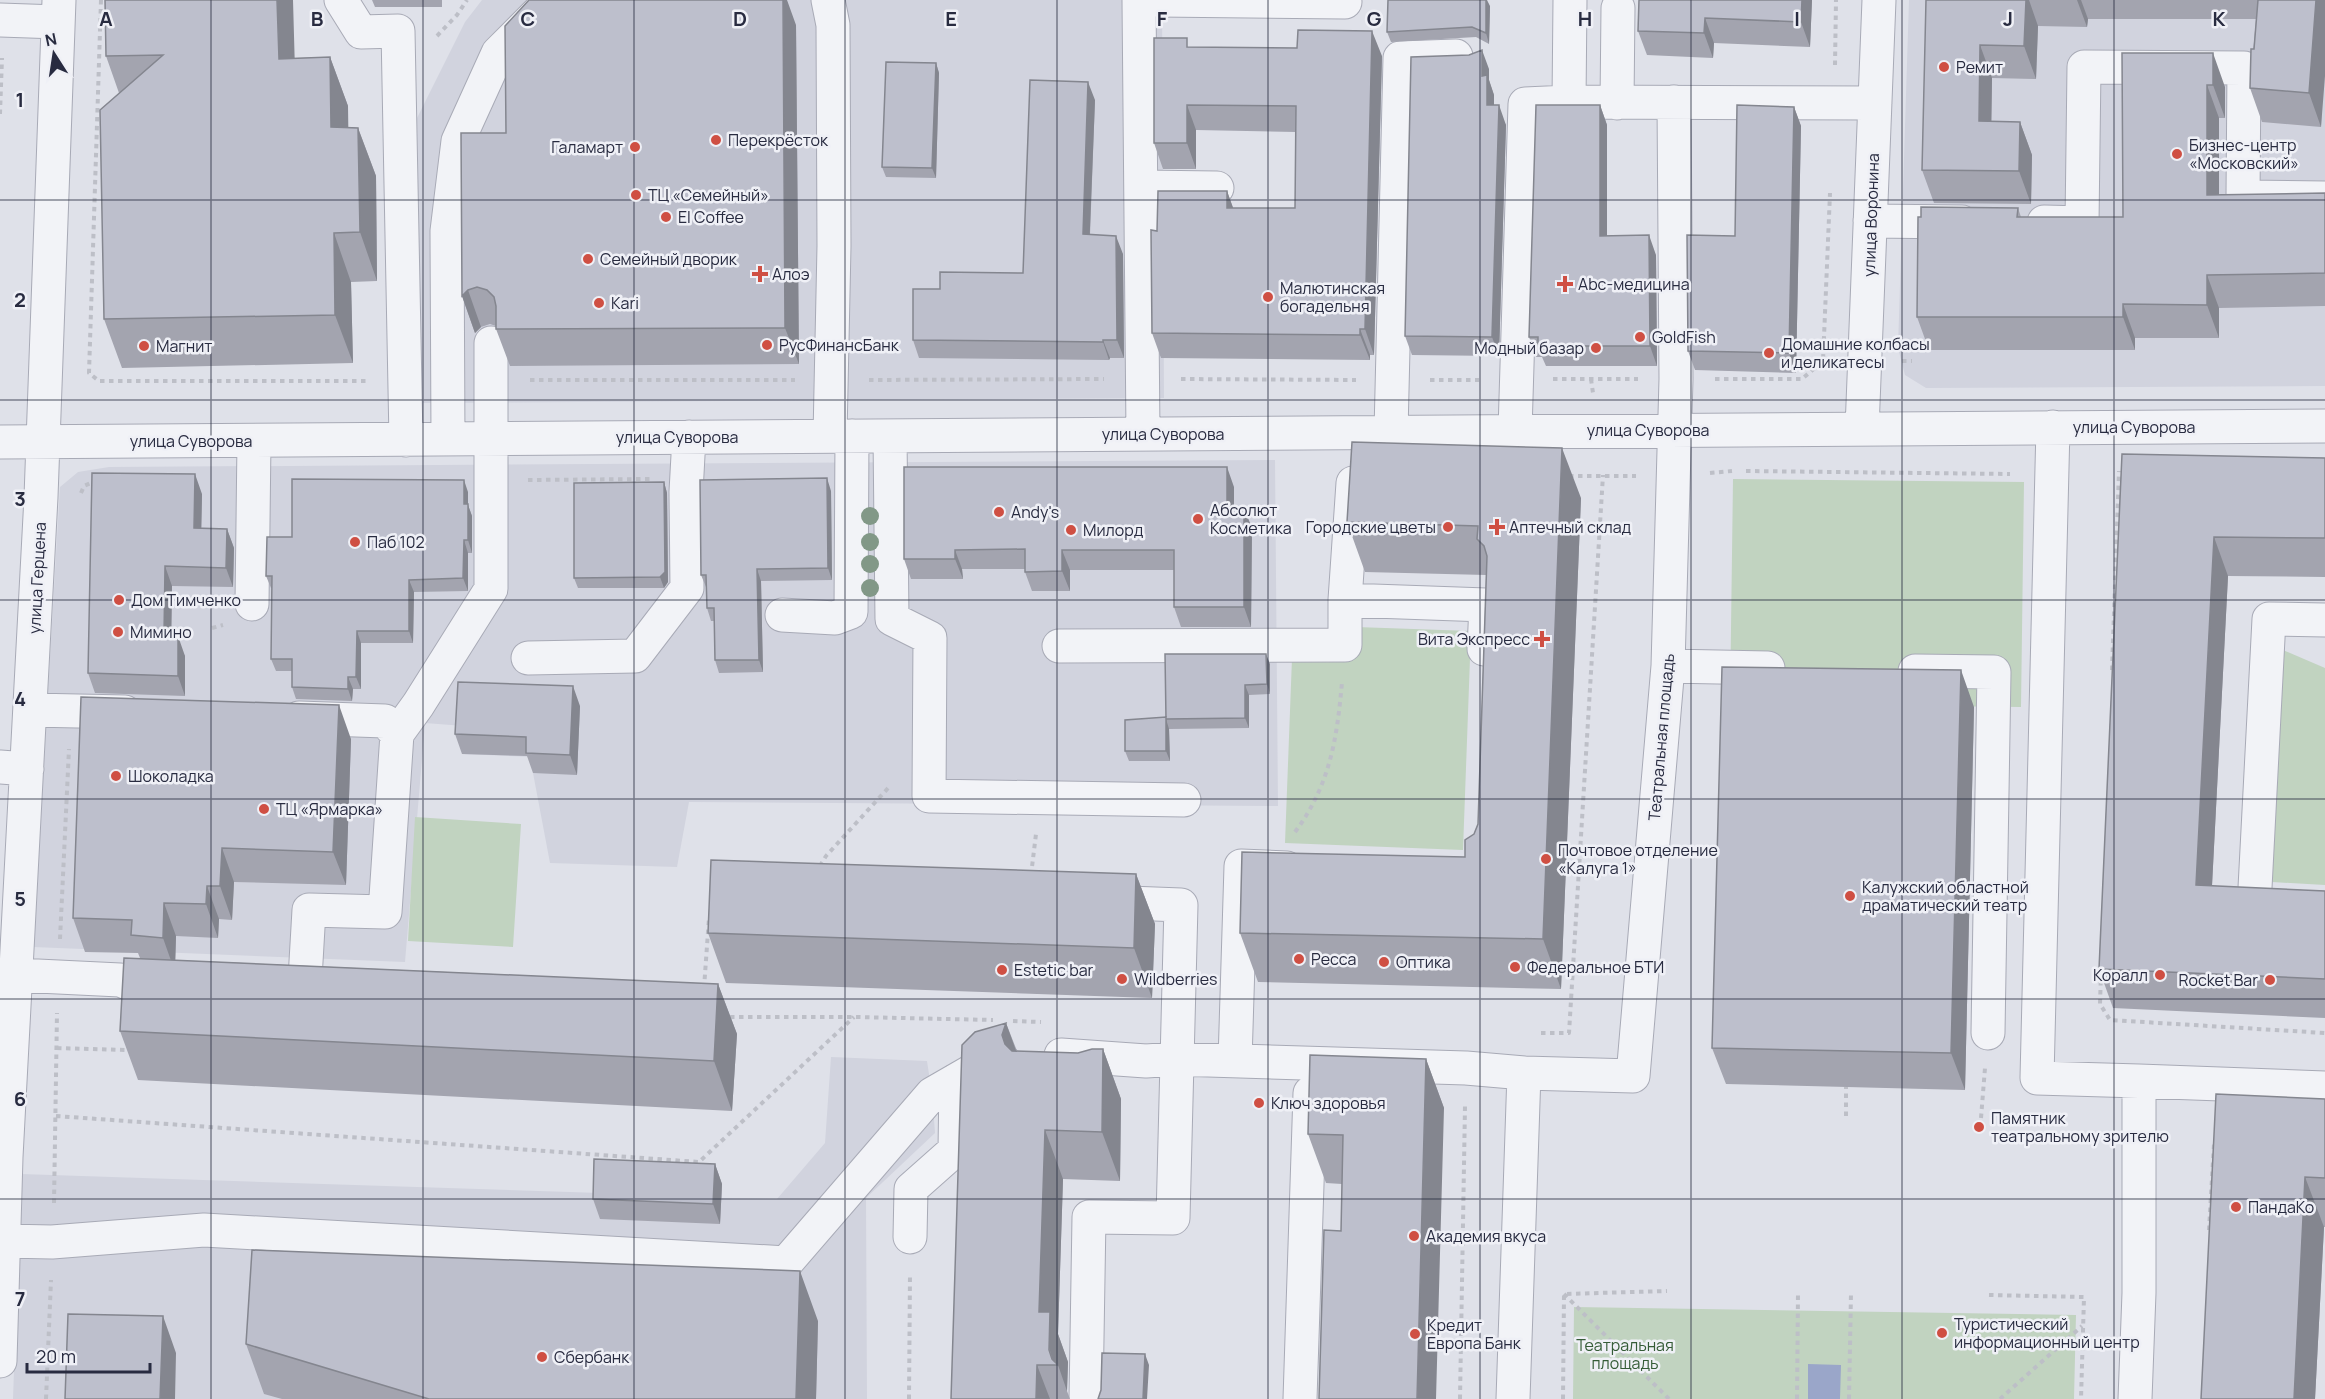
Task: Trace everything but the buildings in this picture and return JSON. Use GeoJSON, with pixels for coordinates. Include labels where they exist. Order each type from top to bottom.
{"type":"FeatureCollection","features":[{"type":"Feature","properties":{"kind":"street"},"geometry":{"type":"LineString","coordinates":[[341,0],[361,32],[398,31],[406,440]]}},
{"type":"Feature","properties":{"kind":"street"},"geometry":{"type":"LineString","coordinates":[[448,439],[447,231],[458,141],[498,53],[551,0]]}},
{"type":"Feature","properties":{"kind":"street"},"geometry":{"type":"LineString","coordinates":[[782,615],[835,618],[851,612],[841,436],[834,246],[832,25],[828,0]]}},
{"type":"Feature","properties":{"kind":"street"},"geometry":{"type":"LineString","coordinates":[[1139,0],[1143,434]]}},
{"type":"Feature","properties":{"kind":"street"},"geometry":{"type":"LineString","coordinates":[[1158,0],[1345,2]]}},
{"type":"Feature","properties":{"kind":"street"},"geometry":{"type":"LineString","coordinates":[[1569,102],[1570,0]]}},
{"type":"Feature","properties":{"kind":"street","name":"улица Воронина"},"geometry":{"type":"LineString","coordinates":[[1862,429],[1879,0]]}},
{"type":"Feature","properties":{"kind":"street"},"geometry":{"type":"LineString","coordinates":[[1617,103],[1618,9]]}},
{"type":"Feature","properties":{"kind":"street"},"geometry":{"type":"LineString","coordinates":[[0,20],[58,11]]}},
{"type":"Feature","properties":{"kind":"street","name":"улица Герцена"},"geometry":{"type":"LineString","coordinates":[[0,1361],[4,1240],[3,1162],[17,975],[10,919],[14,768],[31,710],[44,442],[58,11]]}},
{"type":"Feature","properties":{"kind":"street"},"geometry":{"type":"LineString","coordinates":[[1391,432],[1400,58],[1476,56]]}},
{"type":"Feature","properties":{"kind":"street"},"geometry":{"type":"LineString","coordinates":[[1870,221],[2082,223],[2084,67],[2244,69],[2243,197],[2325,198]]}},
{"type":"Feature","properties":{"kind":"street"},"geometry":{"type":"LineString","coordinates":[[1515,431],[1525,104],[1569,102],[1875,103]]}},
{"type":"Feature","properties":{"kind":"street","name":"Театральная площадь"},"geometry":{"type":"LineString","coordinates":[[1524,1073],[1633,1076],[1668,666],[1674,477],[1674,102]]}},
{"type":"Feature","properties":{"kind":"street"},"geometry":{"type":"LineString","coordinates":[[1141,187],[1217,188]]}},
{"type":"Feature","properties":{"kind":"street"},"geometry":{"type":"LineString","coordinates":[[304,996],[309,910],[385,912],[397,734],[418,705],[491,589],[491,343]]}},
{"type":"Feature","properties":{"kind":"street","name":"улица Суворова"},"geometry":{"type":"LineString","coordinates":[[0,442],[2325,426]]}},
{"type":"Feature","properties":{"kind":"street"},"geometry":{"type":"LineString","coordinates":[[2053,427],[2037,1078],[2325,1088]]}},
{"type":"Feature","properties":{"kind":"street"},"geometry":{"type":"LineString","coordinates":[[1059,646],[1345,645],[1345,600],[1355,432]]}},
{"type":"Feature","properties":{"kind":"street"},"geometry":{"type":"LineString","coordinates":[[890,436],[892,618],[930,638],[929,796],[1184,800]]}},
{"type":"Feature","properties":{"kind":"street"},"geometry":{"type":"LineString","coordinates":[[528,658],[635,656],[687,588],[689,437]]}},
{"type":"Feature","properties":{"kind":"street"},"geometry":{"type":"LineString","coordinates":[[252,604],[254,441]]}},
{"type":"Feature","properties":{"kind":"street"},"geometry":{"type":"LineString","coordinates":[[1345,600],[1486,604],[1484,675]]}},
{"type":"Feature","properties":{"kind":"street"},"geometry":{"type":"LineString","coordinates":[[2325,620],[2269,619],[2254,907],[2325,910]]}},
{"type":"Feature","properties":{"kind":"street"},"geometry":{"type":"LineString","coordinates":[[1668,666],[1799,669]]}},
{"type":"Feature","properties":{"kind":"street"},"geometry":{"type":"LineString","coordinates":[[1879,670],[1995,672],[1988,1033]]}},
{"type":"Feature","properties":{"kind":"street"},"geometry":{"type":"LineString","coordinates":[[31,710],[152,713]]}},
{"type":"Feature","properties":{"kind":"street"},"geometry":{"type":"LineString","coordinates":[[269,717],[385,721],[397,734]]}},
{"type":"Feature","properties":{"kind":"street"},"geometry":{"type":"LineString","coordinates":[[1235,1061],[1241,866],[1312,868]]}},
{"type":"Feature","properties":{"kind":"street"},"geometry":{"type":"LineString","coordinates":[[1075,901],[1181,905],[1161,1060],[1173,1218],[1089,1217],[1086,1399]]}},
{"type":"Feature","properties":{"kind":"street"},"geometry":{"type":"LineString","coordinates":[[17,975],[120,980],[144,989],[201,991]]}},
{"type":"Feature","properties":{"kind":"street"},"geometry":{"type":"LineString","coordinates":[[270,994],[339,998]]}},
{"type":"Feature","properties":{"kind":"street"},"geometry":{"type":"LineString","coordinates":[[4,1240],[52,1242],[204,1230],[786,1263],[932,1094],[984,1064],[1026,1053],[1161,1060],[1466,1068],[1524,1073],[1513,1399]]}},
{"type":"Feature","properties":{"kind":"street"},"geometry":{"type":"LineString","coordinates":[[1050,1084],[1096,1084],[1161,1060]]}},
{"type":"Feature","properties":{"kind":"street"},"geometry":{"type":"LineString","coordinates":[[1300,1399],[1311,1064]]}},
{"type":"Feature","properties":{"kind":"street"},"geometry":{"type":"LineString","coordinates":[[910,1237],[911,1189],[955,1150],[956,1080]]}},
{"type":"Feature","properties":{"kind":"street"},"geometry":{"type":"LineString","coordinates":[[2136,1399],[2139,1293],[2139,1081]]}},
{"type":"Feature","properties":{"kind":"path"},"geometry":{"type":"LineString","coordinates":[[99,381],[89,373],[101,0]]}},
{"type":"Feature","properties":{"kind":"path"},"geometry":{"type":"LineString","coordinates":[[1563,1033],[1569,1033],[1603,476],[1591,379]]}},
{"type":"Feature","properties":{"kind":"path"},"geometry":{"type":"LineString","coordinates":[[1567,476],[1674,477],[1731,471],[2010,474]]}},
{"type":"Feature","properties":{"kind":"path"},"geometry":{"type":"LineString","coordinates":[[2112,672],[2119,471]]}},
{"type":"Feature","properties":{"kind":"path"},"geometry":{"type":"LineString","coordinates":[[491,480],[687,479]]}},
{"type":"Feature","properties":{"kind":"path"},"geometry":{"type":"LineString","coordinates":[[80,496],[84,486],[98,480]]}},
{"type":"Feature","properties":{"kind":"path"},"geometry":{"type":"LineString","coordinates":[[1241,866],[1296,832],[1322,787],[1337,736],[1345,645]]}},
{"type":"Feature","properties":{"kind":"path"},"geometry":{"type":"LineString","coordinates":[[46,1399],[56,1116],[58,976],[71,711]]}},
{"type":"Feature","properties":{"kind":"path"},"geometry":{"type":"LineString","coordinates":[[816,874],[826,855],[858,823],[881,793],[928,753]]}},
{"type":"Feature","properties":{"kind":"path"},"geometry":{"type":"LineString","coordinates":[[1031,877],[1041,798]]}},
{"type":"Feature","properties":{"kind":"path"},"geometry":{"type":"LineString","coordinates":[[704,992],[710,907]]}},
{"type":"Feature","properties":{"kind":"path"},"geometry":{"type":"LineString","coordinates":[[2101,968],[2100,1004],[2110,1020],[2325,1033]]}},
{"type":"Feature","properties":{"kind":"path"},"geometry":{"type":"LineString","coordinates":[[730,1017],[998,1020]]}},
{"type":"Feature","properties":{"kind":"path"},"geometry":{"type":"LineString","coordinates":[[56,1116],[699,1162],[855,1017]]}},
{"type":"Feature","properties":{"kind":"path"},"geometry":{"type":"LineString","coordinates":[[1010,1021],[1046,1022]]}},
{"type":"Feature","properties":{"kind":"path"},"geometry":{"type":"LineString","coordinates":[[1981,1118],[1988,1033]]}},
{"type":"Feature","properties":{"kind":"path"},"geometry":{"type":"LineString","coordinates":[[57,1048],[127,1050]]}},
{"type":"Feature","properties":{"kind":"path"},"geometry":{"type":"LineString","coordinates":[[1846,1087],[1846,1116]]}},
{"type":"Feature","properties":{"kind":"path"},"geometry":{"type":"LineString","coordinates":[[1460,1399],[1465,1096]]}},
{"type":"Feature","properties":{"kind":"path"},"geometry":{"type":"LineString","coordinates":[[2209,1237],[2214,1144],[2219,1137]]}},
{"type":"Feature","properties":{"kind":"path"},"geometry":{"type":"LineString","coordinates":[[909,1399],[910,1237]]}},
{"type":"Feature","properties":{"kind":"path"},"geometry":{"type":"LineString","coordinates":[[1564,1294],[1667,1291]]}},
{"type":"Feature","properties":{"kind":"path"},"geometry":{"type":"LineString","coordinates":[[1797,1399],[1798,1293]]}},
{"type":"Feature","properties":{"kind":"path"},"geometry":{"type":"LineString","coordinates":[[1849,1399],[1851,1293]]}},
{"type":"Feature","properties":{"kind":"path"},"geometry":{"type":"LineString","coordinates":[[1563,1399],[1564,1294]]}},
{"type":"Feature","properties":{"kind":"path"},"geometry":{"type":"LineString","coordinates":[[1564,1294],[1670,1399]]}},
{"type":"Feature","properties":{"kind":"path"},"geometry":{"type":"LineString","coordinates":[[1989,1295],[2084,1297],[2081,1399]]}},
{"type":"Feature","properties":{"kind":"path"},"geometry":{"type":"LineString","coordinates":[[2000,1399],[2083,1326]]}},
{"type":"Feature","properties":{"kind":"shaded area"},"geometry":{"type":"Polygon","coordinates":[[[482,0],[1162,0],[1164,398],[421,403],[417,118],[465,22],[482,0]]]}},
{"type":"Feature","properties":{"kind":"shaded area"},"geometry":{"type":"Polygon","coordinates":[[[1909,0],[2325,0],[2325,386],[1926,388],[1905,375],[1898,348],[1909,0]]]}},
{"type":"Feature","properties":{"kind":"shaded area"},"geometry":{"type":"Polygon","coordinates":[[[1275,460],[1278,806],[689,802],[677,867],[550,863],[533,773],[534,757],[462,754],[464,726],[425,723],[405,962],[33,947],[60,487],[78,472],[109,467],[1275,460]]]}},
{"type":"Feature","properties":{"kind":"shaded area"},"geometry":{"type":"Polygon","coordinates":[[[831,1057],[927,1061],[932,1094],[935,1133],[866,1198],[867,1399],[13,1399],[21,1174],[600,1193],[601,1178],[722,1184],[722,1198],[777,1199],[825,1143],[831,1057]]]}},
{"type":"Feature","properties":{"kind":"green space"},"geometry":{"type":"Polygon","coordinates":[[[1733,479],[2024,482],[2021,707],[1730,704],[1733,479]]]}},
{"type":"Feature","properties":{"kind":"green space"},"geometry":{"type":"Polygon","coordinates":[[[1356,627],[1471,631],[1463,850],[1285,843],[1292,658],[1354,660],[1356,627]]]}},
{"type":"Feature","properties":{"kind":"green space"},"geometry":{"type":"Polygon","coordinates":[[[2283,650],[2325,668],[2325,885],[2272,882],[2283,650]]]}},
{"type":"Feature","properties":{"kind":"green space"},"geometry":{"type":"Polygon","coordinates":[[[415,817],[521,824],[513,947],[408,941],[415,817]]]}},
{"type":"Feature","properties":{"kind":"green space","name":"Театральная площадь"},"geometry":{"type":"Polygon","coordinates":[[[1574,1307],[2076,1315],[2074,1399],[1573,1399],[1574,1307]]]}},
{"type":"Feature","properties":{"kind":"water"},"geometry":{"type":"Polygon","coordinates":[[[1808,1364],[1841,1365],[1840,1399],[1808,1399],[1808,1364]]]}},
{"type":"Feature","properties":{"kind":"place","name":"Ремит"},"geometry":{"type":"Point","coordinates":[1944,67]}},
{"type":"Feature","properties":{"kind":"place","name":"Перекрёсток"},"geometry":{"type":"Point","coordinates":[716,140]}},
{"type":"Feature","properties":{"kind":"place","name":"Галамарт"},"geometry":{"type":"Point","coordinates":[635,147]}},
{"type":"Feature","properties":{"kind":"place","name":"Бизнес-центр «Московский»"},"geometry":{"type":"Point","coordinates":[2177,154]}},
{"type":"Feature","properties":{"kind":"place","name":"ТЦ «Семейный»"},"geometry":{"type":"Point","coordinates":[636,195]}},
{"type":"Feature","properties":{"kind":"place","name":"El Coffee"},"geometry":{"type":"Point","coordinates":[666,217]}},
{"type":"Feature","properties":{"kind":"place","name":"Семейный дворик"},"geometry":{"type":"Point","coordinates":[588,259]}},
{"type":"Feature","properties":{"kind":"place","name":"Алоэ"},"geometry":{"type":"Point","coordinates":[760,274]}},
{"type":"Feature","properties":{"kind":"place","name":"Abc-медицина"},"geometry":{"type":"Point","coordinates":[1565,284]}},
{"type":"Feature","properties":{"kind":"place","name":"Малютинская богадельня"},"geometry":{"type":"Point","coordinates":[1268,297]}},
{"type":"Feature","properties":{"kind":"place","name":"Kari"},"geometry":{"type":"Point","coordinates":[599,303]}},
{"type":"Feature","properties":{"kind":"place","name":"GoldFish"},"geometry":{"type":"Point","coordinates":[1640,337]}},
{"type":"Feature","properties":{"kind":"place","name":"РусФинансБанк"},"geometry":{"type":"Point","coordinates":[767,345]}},
{"type":"Feature","properties":{"kind":"place","name":"Магнит"},"geometry":{"type":"Point","coordinates":[144,346]}},
{"type":"Feature","properties":{"kind":"place","name":"Модный базар"},"geometry":{"type":"Point","coordinates":[1596,348]}},
{"type":"Feature","properties":{"kind":"place","name":"Домашние колбасы и деликатесы"},"geometry":{"type":"Point","coordinates":[1769,353]}},
{"type":"Feature","properties":{"kind":"place","name":"Andy's"},"geometry":{"type":"Point","coordinates":[999,512]}},
{"type":"Feature","properties":{"kind":"place","name":"Абсолют Косметика"},"geometry":{"type":"Point","coordinates":[1198,519]}},
{"type":"Feature","properties":{"kind":"place","name":"Городские цветы"},"geometry":{"type":"Point","coordinates":[1448,527]}},
{"type":"Feature","properties":{"kind":"place","name":"Аптечный склад"},"geometry":{"type":"Point","coordinates":[1497,527]}},
{"type":"Feature","properties":{"kind":"place","name":"Милорд"},"geometry":{"type":"Point","coordinates":[1071,530]}},
{"type":"Feature","properties":{"kind":"place","name":"Паб 102"},"geometry":{"type":"Point","coordinates":[355,542]}},
{"type":"Feature","properties":{"kind":"place","name":"Дом Тимченко"},"geometry":{"type":"Point","coordinates":[119,600]}},
{"type":"Feature","properties":{"kind":"place","name":"Мимино"},"geometry":{"type":"Point","coordinates":[118,632]}},
{"type":"Feature","properties":{"kind":"place","name":"Вита Экспресс"},"geometry":{"type":"Point","coordinates":[1542,639]}},
{"type":"Feature","properties":{"kind":"place","name":"Шоколадка"},"geometry":{"type":"Point","coordinates":[116,776]}},
{"type":"Feature","properties":{"kind":"place","name":"ТЦ «Ярмарка»"},"geometry":{"type":"Point","coordinates":[264,809]}},
{"type":"Feature","properties":{"kind":"place","name":"Почтовое отделение «Калуга 1»"},"geometry":{"type":"Point","coordinates":[1546,859]}},
{"type":"Feature","properties":{"kind":"place","name":"Калужский областной драматический театр"},"geometry":{"type":"Point","coordinates":[1850,896]}},
{"type":"Feature","properties":{"kind":"place","name":"Ресса"},"geometry":{"type":"Point","coordinates":[1299,959]}},
{"type":"Feature","properties":{"kind":"place","name":"Оптика"},"geometry":{"type":"Point","coordinates":[1384,962]}},
{"type":"Feature","properties":{"kind":"place","name":"Федеральное БТИ"},"geometry":{"type":"Point","coordinates":[1515,967]}},
{"type":"Feature","properties":{"kind":"place","name":"Estetic bar"},"geometry":{"type":"Point","coordinates":[1002,970]}},
{"type":"Feature","properties":{"kind":"place","name":"Коралл"},"geometry":{"type":"Point","coordinates":[2160,975]}},
{"type":"Feature","properties":{"kind":"place","name":"Wildberries"},"geometry":{"type":"Point","coordinates":[1122,979]}},
{"type":"Feature","properties":{"kind":"place","name":"Rocket Bar"},"geometry":{"type":"Point","coordinates":[2270,980]}},
{"type":"Feature","properties":{"kind":"place","name":"Ключ здоровья"},"geometry":{"type":"Point","coordinates":[1259,1103]}},
{"type":"Feature","properties":{"kind":"place","name":"Памятник театральному зрителю"},"geometry":{"type":"Point","coordinates":[1979,1127]}},
{"type":"Feature","properties":{"kind":"place","name":"ПандаКо"},"geometry":{"type":"Point","coordinates":[2236,1207]}},
{"type":"Feature","properties":{"kind":"place","name":"Академия вкуса"},"geometry":{"type":"Point","coordinates":[1414,1236]}},
{"type":"Feature","properties":{"kind":"place","name":"Туристический информационный центр"},"geometry":{"type":"Point","coordinates":[1942,1333]}},
{"type":"Feature","properties":{"kind":"place","name":"Кредит Европа Банк"},"geometry":{"type":"Point","coordinates":[1415,1334]}},
{"type":"Feature","properties":{"kind":"place","name":"Сбербанк"},"geometry":{"type":"Point","coordinates":[542,1357]}}]}
